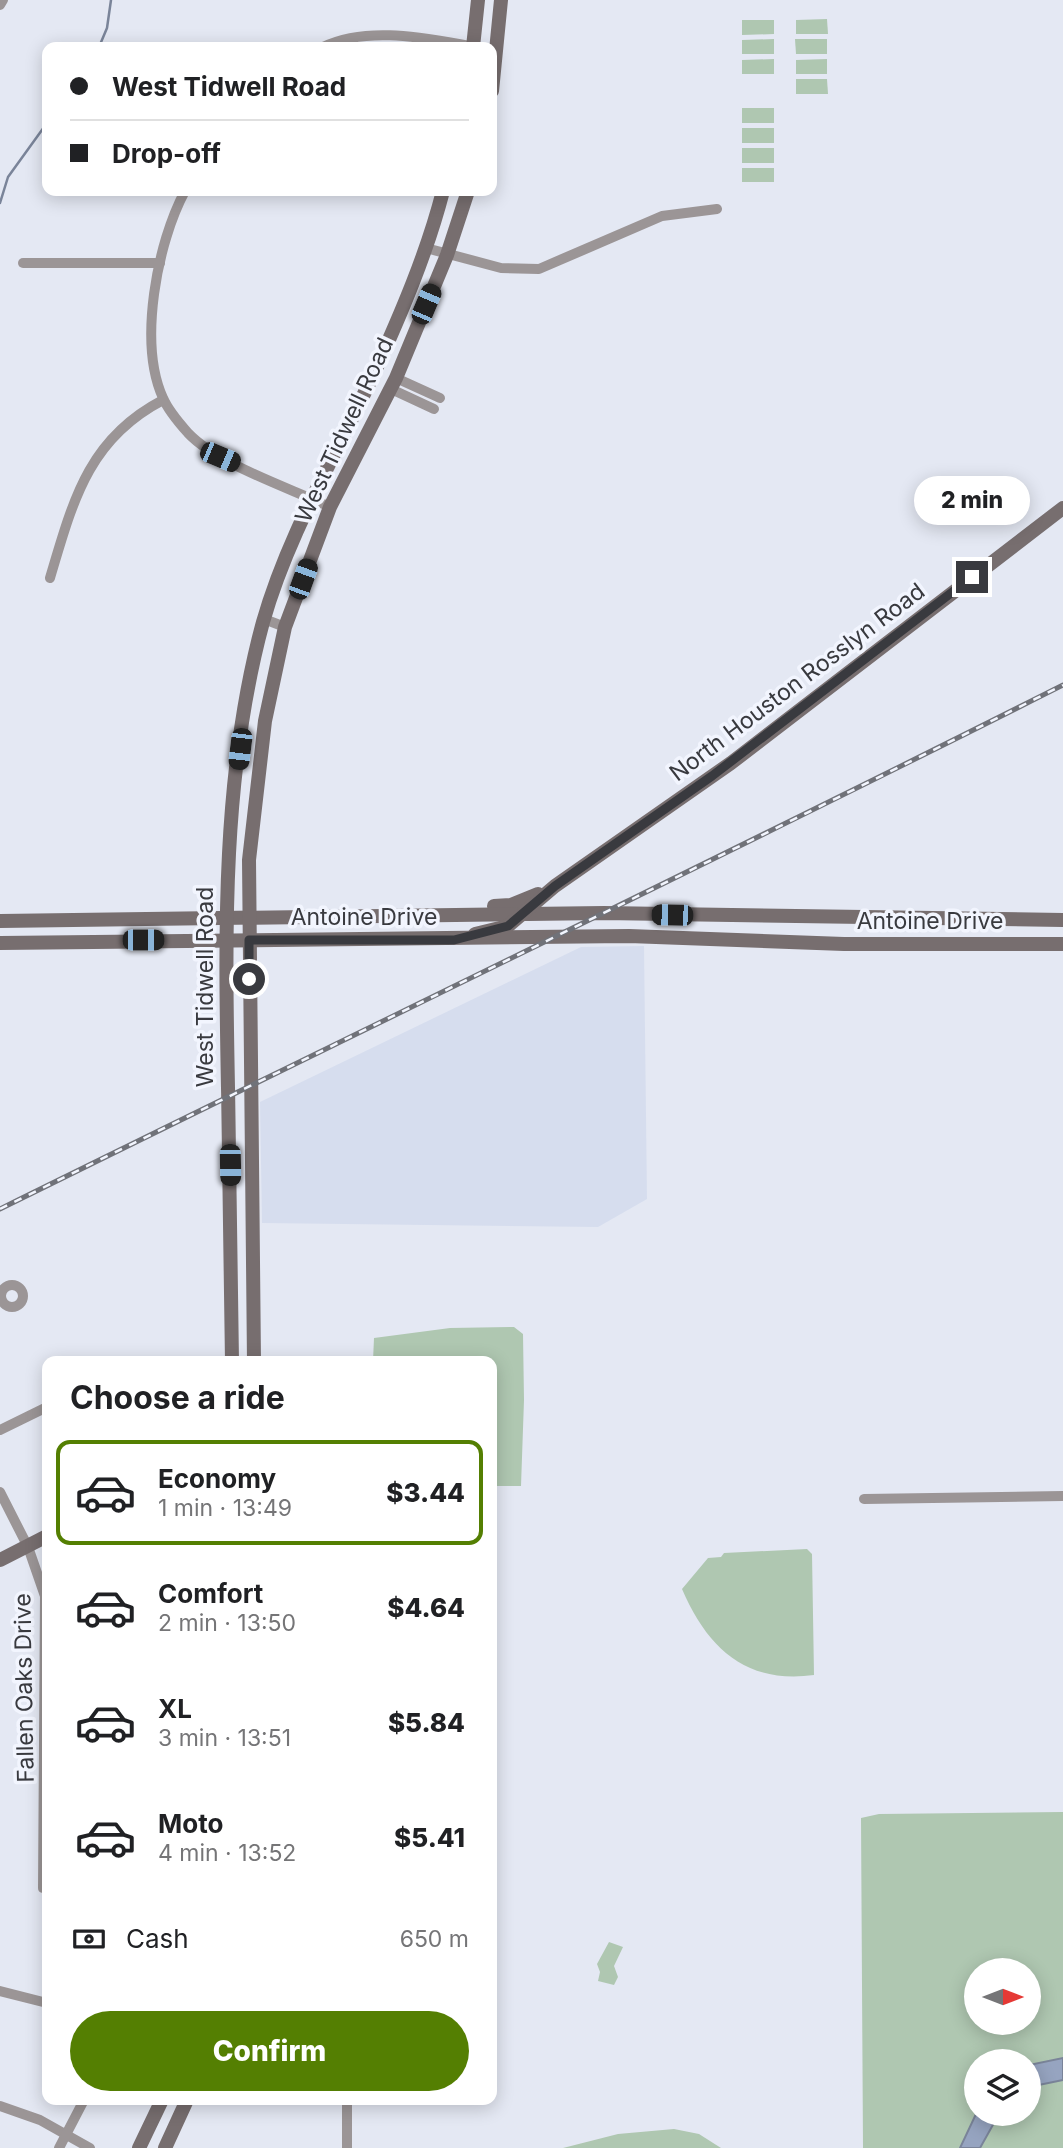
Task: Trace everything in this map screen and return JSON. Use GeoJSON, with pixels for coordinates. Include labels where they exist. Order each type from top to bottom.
{"type":"FeatureCollection","features":[{"type":"Feature","properties":{"kind":"main road"},"geometry":{"type":"LineString","coordinates":[[475,42],[478,0]]}},
{"type":"Feature","properties":{"kind":"main road"},"geometry":{"type":"LineString","coordinates":[[495,42],[501,0]]}},
{"type":"Feature","properties":{"kind":"main road","name":"West Tidwell Road"},"geometry":{"type":"LineString","coordinates":[[232,1356],[226,917],[229,842],[254,662],[264,619],[310,498],[374,373],[426,248],[442,196]]}},
{"type":"Feature","properties":{"kind":"main road","name":"West Tidwell Road"},"geometry":{"type":"LineString","coordinates":[[254,1356],[249,860],[265,721],[285,627],[330,507],[394,384],[447,255],[466,196]]}},
{"type":"Feature","properties":{"kind":"main road"},"geometry":{"type":"LineString","coordinates":[[374,373],[394,384]]}},
{"type":"Feature","properties":{"kind":"main road","name":"North Houston Rosslyn Road"},"geometry":{"type":"LineString","coordinates":[[454,940],[508,926],[552,889],[712,776],[1063,508]]}},
{"type":"Feature","properties":{"kind":"main road"},"geometry":{"type":"LineString","coordinates":[[552,889],[545,904],[559,914]]}},
{"type":"Feature","properties":{"kind":"main road","name":"North Houston Rosslyn Road"},"geometry":{"type":"LineString","coordinates":[[434,915],[511,905],[552,889]]}},
{"type":"Feature","properties":{"kind":"main road","name":"Antoine Drive"},"geometry":{"type":"LineString","coordinates":[[0,921],[559,914],[1063,920]]}},
{"type":"Feature","properties":{"kind":"main road"},"geometry":{"type":"LineString","coordinates":[[399,939],[400,915]]}},
{"type":"Feature","properties":{"kind":"main road","name":"Antoine Drive"},"geometry":{"type":"LineString","coordinates":[[0,943],[629,936],[844,944],[1063,944]]}},
{"type":"Feature","properties":{"kind":"main road"},"geometry":{"type":"LineString","coordinates":[[228,1062],[250,1061]]}},
{"type":"Feature","properties":{"kind":"main road"},"geometry":{"type":"LineString","coordinates":[[231,1211],[252,1211]]}},
{"type":"Feature","properties":{"kind":"main road"},"geometry":{"type":"LineString","coordinates":[[232,1342],[253,1342]]}},
{"type":"Feature","properties":{"kind":"main road"},"geometry":{"type":"LineString","coordinates":[[0,1560],[42,1539]]}},
{"type":"Feature","properties":{"kind":"main road"},"geometry":{"type":"LineString","coordinates":[[139,2148],[160,2105]]}},
{"type":"Feature","properties":{"kind":"main road"},"geometry":{"type":"LineString","coordinates":[[165,2148],[185,2105]]}},
{"type":"Feature","properties":{"kind":"street"},"geometry":{"type":"LineString","coordinates":[[0,5],[3,0]]}},
{"type":"Feature","properties":{"kind":"street"},"geometry":{"type":"LineString","coordinates":[[333,42],[378,35],[435,42]]}},
{"type":"Feature","properties":{"kind":"street"},"geometry":{"type":"LineString","coordinates":[[182,196],[176,208],[160,263],[151,322],[155,362],[163,400],[189,434],[220,457],[330,507]]}},
{"type":"Feature","properties":{"kind":"street"},"geometry":{"type":"LineString","coordinates":[[426,248],[501,268],[539,269],[662,216],[717,209]]}},
{"type":"Feature","properties":{"kind":"street"},"geometry":{"type":"LineString","coordinates":[[23,263],[160,263]]}},
{"type":"Feature","properties":{"kind":"street"},"geometry":{"type":"LineString","coordinates":[[394,384],[440,398]]}},
{"type":"Feature","properties":{"kind":"street"},"geometry":{"type":"LineString","coordinates":[[394,384],[434,409]]}},
{"type":"Feature","properties":{"kind":"street"},"geometry":{"type":"LineString","coordinates":[[51,578],[83,482],[103,447],[135,415],[163,400]]}},
{"type":"Feature","properties":{"kind":"street"},"geometry":{"type":"LineString","coordinates":[[264,619],[285,627]]}},
{"type":"Feature","properties":{"kind":"street"},"geometry":{"type":"LineString","coordinates":[[0,1430],[42,1409]]}},
{"type":"Feature","properties":{"kind":"street","name":"Fallen Oaks Drive"},"geometry":{"type":"LineString","coordinates":[[0,1492],[28,1547],[42,1589]]}},
{"type":"Feature","properties":{"kind":"street"},"geometry":{"type":"LineString","coordinates":[[864,1499],[1063,1496]]}},
{"type":"Feature","properties":{"kind":"street"},"geometry":{"type":"LineString","coordinates":[[0,1991],[42,2002]]}},
{"type":"Feature","properties":{"kind":"street"},"geometry":{"type":"LineString","coordinates":[[59,2148],[82,2105]]}},
{"type":"Feature","properties":{"kind":"street"},"geometry":{"type":"LineString","coordinates":[[347,2105],[347,2148]]}},
{"type":"Feature","properties":{"kind":"street"},"geometry":{"type":"LineString","coordinates":[[0,2106],[30,2116],[90,2148]]}},
{"type":"Feature","properties":{"kind":"shaded area"},"geometry":{"type":"Polygon","coordinates":[[[644,946],[647,1199],[598,1227],[262,1223],[260,1102],[581,947],[644,946]]]}},
{"type":"Feature","properties":{"kind":"green space"},"geometry":{"type":"Polygon","coordinates":[[[827,19],[828,34],[796,34],[796,20],[827,19]]]}},
{"type":"Feature","properties":{"kind":"green space"},"geometry":{"type":"Polygon","coordinates":[[[742,20],[774,20],[774,34],[742,35],[742,20]]]}},
{"type":"Feature","properties":{"kind":"green space"},"geometry":{"type":"Polygon","coordinates":[[[774,39],[774,54],[742,54],[742,40],[774,39]]]}},
{"type":"Feature","properties":{"kind":"green space"},"geometry":{"type":"Polygon","coordinates":[[[795,39],[827,39],[827,54],[796,54],[795,39]]]}},
{"type":"Feature","properties":{"kind":"green space"},"geometry":{"type":"Polygon","coordinates":[[[774,59],[774,74],[742,74],[742,60],[774,59]]]}},
{"type":"Feature","properties":{"kind":"green space"},"geometry":{"type":"Polygon","coordinates":[[[827,59],[827,74],[796,74],[796,60],[827,59]]]}},
{"type":"Feature","properties":{"kind":"green space"},"geometry":{"type":"Polygon","coordinates":[[[796,79],[827,79],[828,94],[796,94],[796,79]]]}},
{"type":"Feature","properties":{"kind":"green space"},"geometry":{"type":"Polygon","coordinates":[[[742,108],[774,108],[774,123],[742,123],[742,108]]]}},
{"type":"Feature","properties":{"kind":"green space"},"geometry":{"type":"Polygon","coordinates":[[[742,128],[774,128],[774,143],[742,143],[742,128]]]}},
{"type":"Feature","properties":{"kind":"green space"},"geometry":{"type":"Polygon","coordinates":[[[742,148],[774,148],[774,163],[742,163],[742,148]]]}},
{"type":"Feature","properties":{"kind":"green space"},"geometry":{"type":"Polygon","coordinates":[[[742,168],[774,168],[774,182],[742,182],[742,168]]]}},
{"type":"Feature","properties":{"kind":"green space"},"geometry":{"type":"Polygon","coordinates":[[[514,1327],[523,1334],[521,1486],[497,1486],[497,1356],[373,1356],[374,1338],[450,1328],[514,1327]]]}},
{"type":"Feature","properties":{"kind":"green space"},"geometry":{"type":"Polygon","coordinates":[[[807,1549],[812,1554],[814,1675],[768,1674],[749,1668],[717,1645],[692,1610],[682,1589],[708,1558],[721,1557],[724,1553],[807,1549]]]}},
{"type":"Feature","properties":{"kind":"green space"},"geometry":{"type":"Polygon","coordinates":[[[1063,1812],[1063,2148],[863,2148],[861,1818],[879,1814],[1063,1812]]]}},
{"type":"Feature","properties":{"kind":"green space"},"geometry":{"type":"Polygon","coordinates":[[[609,1942],[623,1947],[614,1966],[618,1977],[614,1985],[598,1981],[600,1972],[597,1964],[609,1942]]]}},
{"type":"Feature","properties":{"kind":"green space"},"geometry":{"type":"Polygon","coordinates":[[[674,2129],[699,2134],[721,2148],[563,2148],[618,2134],[674,2129]]]}},
{"type":"Feature","properties":{"kind":"water"},"geometry":{"type":"Polygon","coordinates":[[[1063,2058],[1063,2080],[1041,2085],[1041,2063],[1063,2058]]]}},
{"type":"Feature","properties":{"kind":"water"},"geometry":{"type":"Polygon","coordinates":[[[970,2126],[992,2126],[980,2148],[960,2148],[970,2126]]]}},
{"type":"Feature","properties":{"kind":"waterway"},"geometry":{"type":"LineString","coordinates":[[101,42],[107,28],[111,0]]}},
{"type":"Feature","properties":{"kind":"waterway"},"geometry":{"type":"LineString","coordinates":[[0,203],[8,177],[42,130]]}},
{"type":"Feature","properties":{"kind":"railway"},"geometry":{"type":"LineString","coordinates":[[0,1209],[1063,685]]}},
{"type":"Feature","properties":{"kind":"route"},"geometry":{"type":"LineString","coordinates":[[249,979],[249,940],[454,940],[508,926],[555,886],[712,776],[972,577]]}}]}
